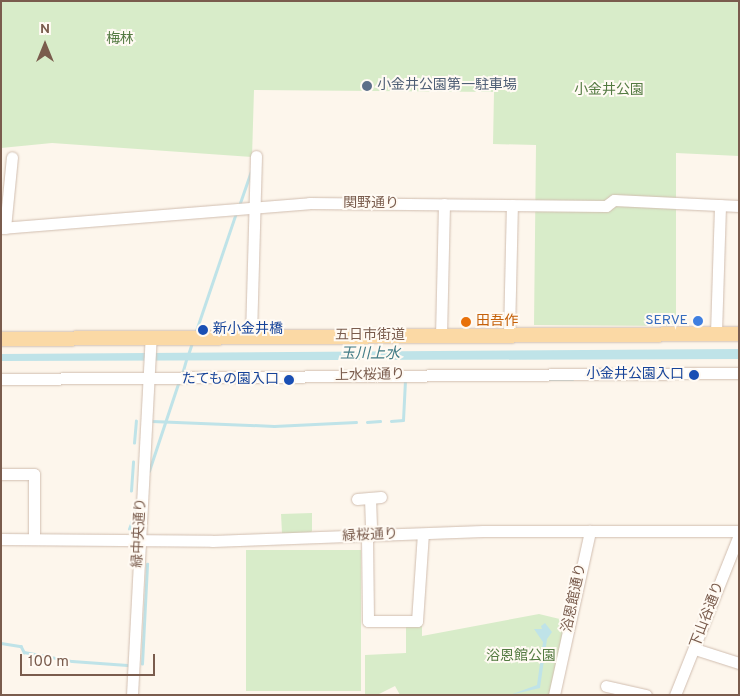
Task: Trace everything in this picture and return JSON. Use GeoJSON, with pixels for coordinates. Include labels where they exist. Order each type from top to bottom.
{"type":"FeatureCollection","features":[{"type":"Feature","properties":{"kind":"main road","name":"五日市街道"},"geometry":{"type":"LineString","coordinates":[[1,339],[151,340],[251,335],[739,334]]}},
{"type":"Feature","properties":{"kind":"street"},"geometry":{"type":"LineString","coordinates":[[251,335],[256,156]]}},
{"type":"Feature","properties":{"kind":"street"},"geometry":{"type":"LineString","coordinates":[[3,228],[6,178],[12,157]]}},
{"type":"Feature","properties":{"kind":"street","name":"関野通り"},"geometry":{"type":"LineString","coordinates":[[3,228],[309,203],[606,206],[614,200],[739,206]]}},
{"type":"Feature","properties":{"kind":"street"},"geometry":{"type":"LineString","coordinates":[[441,336],[444,204]]}},
{"type":"Feature","properties":{"kind":"street"},"geometry":{"type":"LineString","coordinates":[[509,334],[512,205]]}},
{"type":"Feature","properties":{"kind":"street"},"geometry":{"type":"LineString","coordinates":[[716,333],[720,205]]}},
{"type":"Feature","properties":{"kind":"street"},"geometry":{"type":"LineString","coordinates":[[149,375],[151,340]]}},
{"type":"Feature","properties":{"kind":"street","name":"上水桜通り"},"geometry":{"type":"LineString","coordinates":[[1,379],[149,375],[481,378],[739,373]]}},
{"type":"Feature","properties":{"kind":"street","name":"緑中央通り"},"geometry":{"type":"LineString","coordinates":[[132,695],[149,375]]}},
{"type":"Feature","properties":{"kind":"street"},"geometry":{"type":"LineString","coordinates":[[1,474],[34,474],[34,539]]}},
{"type":"Feature","properties":{"kind":"street"},"geometry":{"type":"LineString","coordinates":[[357,499],[376,497],[369,536],[368,621],[417,621],[423,534]]}},
{"type":"Feature","properties":{"kind":"street","name":"浴恩館通り"},"geometry":{"type":"LineString","coordinates":[[554,695],[590,531]]}},
{"type":"Feature","properties":{"kind":"street","name":"緑桜通り"},"geometry":{"type":"LineString","coordinates":[[1,539],[231,541],[423,534],[739,531]]}},
{"type":"Feature","properties":{"kind":"street","name":"下山谷通り"},"geometry":{"type":"LineString","coordinates":[[675,695],[739,535]]}},
{"type":"Feature","properties":{"kind":"street"},"geometry":{"type":"LineString","coordinates":[[695,649],[739,663]]}},
{"type":"Feature","properties":{"kind":"street"},"geometry":{"type":"LineString","coordinates":[[606,686],[646,695]]}},
{"type":"Feature","properties":{"kind":"green space","name":"小金井公園"},"geometry":{"type":"Polygon","coordinates":[[[1,1],[739,1],[739,156],[676,153],[676,326],[534,325],[536,145],[493,144],[494,92],[254,90],[252,157],[52,143],[1,148],[1,1]]]}},
{"type":"Feature","properties":{"kind":"green space"},"geometry":{"type":"Polygon","coordinates":[[[312,513],[312,531],[309,535],[282,533],[281,514],[312,513]]]}},
{"type":"Feature","properties":{"kind":"green space"},"geometry":{"type":"Polygon","coordinates":[[[246,550],[361,550],[361,691],[246,691],[246,550]]]}},
{"type":"Feature","properties":{"kind":"green space","name":"浴恩館公園"},"geometry":{"type":"Polygon","coordinates":[[[539,614],[568,621],[552,695],[400,695],[395,686],[377,695],[365,695],[365,655],[406,653],[406,627],[422,625],[422,636],[539,614]]]}},
{"type":"Feature","properties":{"kind":"water","name":"玉川上水"},"geometry":{"type":"Polygon","coordinates":[[[739,349],[739,359],[1,361],[1,354],[739,349]]]}},
{"type":"Feature","properties":{"kind":"water"},"geometry":{"type":"Polygon","coordinates":[[[545,623],[552,632],[547,639],[540,688],[510,695],[537,685],[543,642],[534,629],[542,629],[541,626],[545,623]]]}},
{"type":"Feature","properties":{"kind":"waterway"},"geometry":{"type":"LineString","coordinates":[[239,206],[251,171]]}},
{"type":"Feature","properties":{"kind":"waterway"},"geometry":{"type":"LineString","coordinates":[[195,334],[236,213]]}},
{"type":"Feature","properties":{"kind":"waterway"},"geometry":{"type":"LineString","coordinates":[[188,355],[192,343]]}},
{"type":"Feature","properties":{"kind":"waterway"},"geometry":{"type":"LineString","coordinates":[[182,374],[186,360]]}},
{"type":"Feature","properties":{"kind":"waterway"},"geometry":{"type":"LineString","coordinates":[[391,421],[403,420],[405,380]]}},
{"type":"Feature","properties":{"kind":"waterway"},"geometry":{"type":"LineString","coordinates":[[550,380],[573,380]]}},
{"type":"Feature","properties":{"kind":"waterway"},"geometry":{"type":"LineString","coordinates":[[149,471],[179,381]]}},
{"type":"Feature","properties":{"kind":"waterway"},"geometry":{"type":"LineString","coordinates":[[134,443],[136,421]]}},
{"type":"Feature","properties":{"kind":"waterway"},"geometry":{"type":"LineString","coordinates":[[152,421],[274,426],[356,422]]}},
{"type":"Feature","properties":{"kind":"waterway"},"geometry":{"type":"LineString","coordinates":[[367,422],[380,421]]}},
{"type":"Feature","properties":{"kind":"waterway"},"geometry":{"type":"LineString","coordinates":[[131,491],[133,462]]}},
{"type":"Feature","properties":{"kind":"waterway"},"geometry":{"type":"LineString","coordinates":[[129,529],[137,507]]}},
{"type":"Feature","properties":{"kind":"waterway"},"geometry":{"type":"LineString","coordinates":[[142,664],[147,564]]}},
{"type":"Feature","properties":{"kind":"waterway"},"geometry":{"type":"LineString","coordinates":[[1,643],[21,646],[24,652],[72,661],[127,665]]}},
{"type":"Feature","properties":{"kind":"place","name":"小金井公園第一駐車場"},"geometry":{"type":"Point","coordinates":[367,86]}},
{"type":"Feature","properties":{"kind":"place","name":"SERVE"},"geometry":{"type":"Point","coordinates":[698,321]}},
{"type":"Feature","properties":{"kind":"place","name":"田吾作"},"geometry":{"type":"Point","coordinates":[466,322]}},
{"type":"Feature","properties":{"kind":"place","name":"新小金井橋"},"geometry":{"type":"Point","coordinates":[203,330]}},
{"type":"Feature","properties":{"kind":"place","name":"小金井公園入口"},"geometry":{"type":"Point","coordinates":[694,375]}},
{"type":"Feature","properties":{"kind":"place","name":"たてもの園入口"},"geometry":{"type":"Point","coordinates":[289,380]}},
{"type":"Feature","properties":{"kind":"park label","name":"梅林"},"geometry":{"type":"Point","coordinates":[120,40]}}]}
